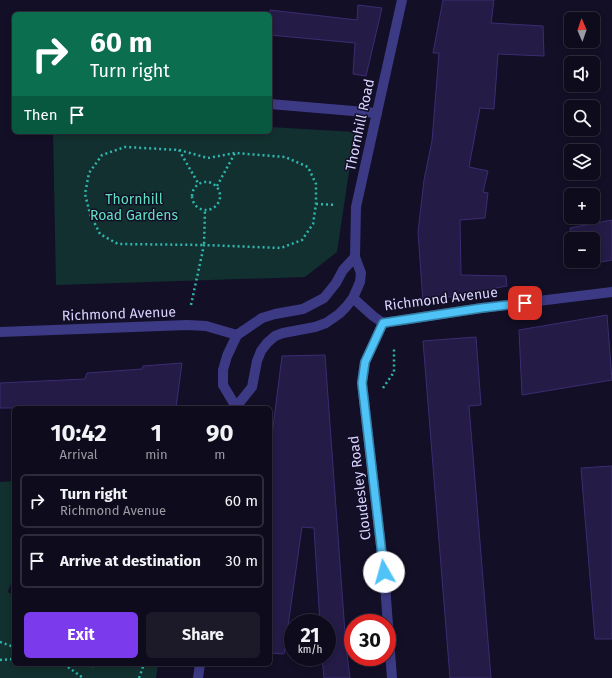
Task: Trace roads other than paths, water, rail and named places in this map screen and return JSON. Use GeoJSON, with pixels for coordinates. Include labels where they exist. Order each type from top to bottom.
{"type":"FeatureCollection","features":[{"type":"Feature","properties":{"kind":"street","name":"Thornhill Road"},"geometry":{"type":"LineString","coordinates":[[355,257],[356,207],[402,0]]}},
{"type":"Feature","properties":{"kind":"street"},"geometry":{"type":"LineString","coordinates":[[272,104],[377,113]]}},
{"type":"Feature","properties":{"kind":"street"},"geometry":{"type":"LineString","coordinates":[[234,406],[223,385],[223,370],[227,356],[238,335],[262,318],[303,309],[324,298],[336,283],[343,270],[355,257],[361,273],[360,282],[353,298],[339,314],[326,323],[315,327],[283,333],[271,339],[261,351],[257,362],[252,387],[236,406]]}},
{"type":"Feature","properties":{"kind":"street","name":"Richmond Avenue"},"geometry":{"type":"LineString","coordinates":[[353,298],[373,316],[386,323],[482,308],[612,292]]}},
{"type":"Feature","properties":{"kind":"street","name":"Cloudesley Road"},"geometry":{"type":"LineString","coordinates":[[386,323],[371,347],[365,362],[362,383],[384,572],[392,678]]}},
{"type":"Feature","properties":{"kind":"street","name":"Richmond Avenue"},"geometry":{"type":"LineString","coordinates":[[0,332],[187,325],[206,326],[238,335]]}},
{"type":"Feature","properties":{"kind":"street"},"geometry":{"type":"LineString","coordinates":[[198,678],[200,666]]}},
{"type":"Feature","properties":{"kind":"park label","name":"Thornhill Road Gardens"},"geometry":{"type":"Point","coordinates":[134,208]}}]}
